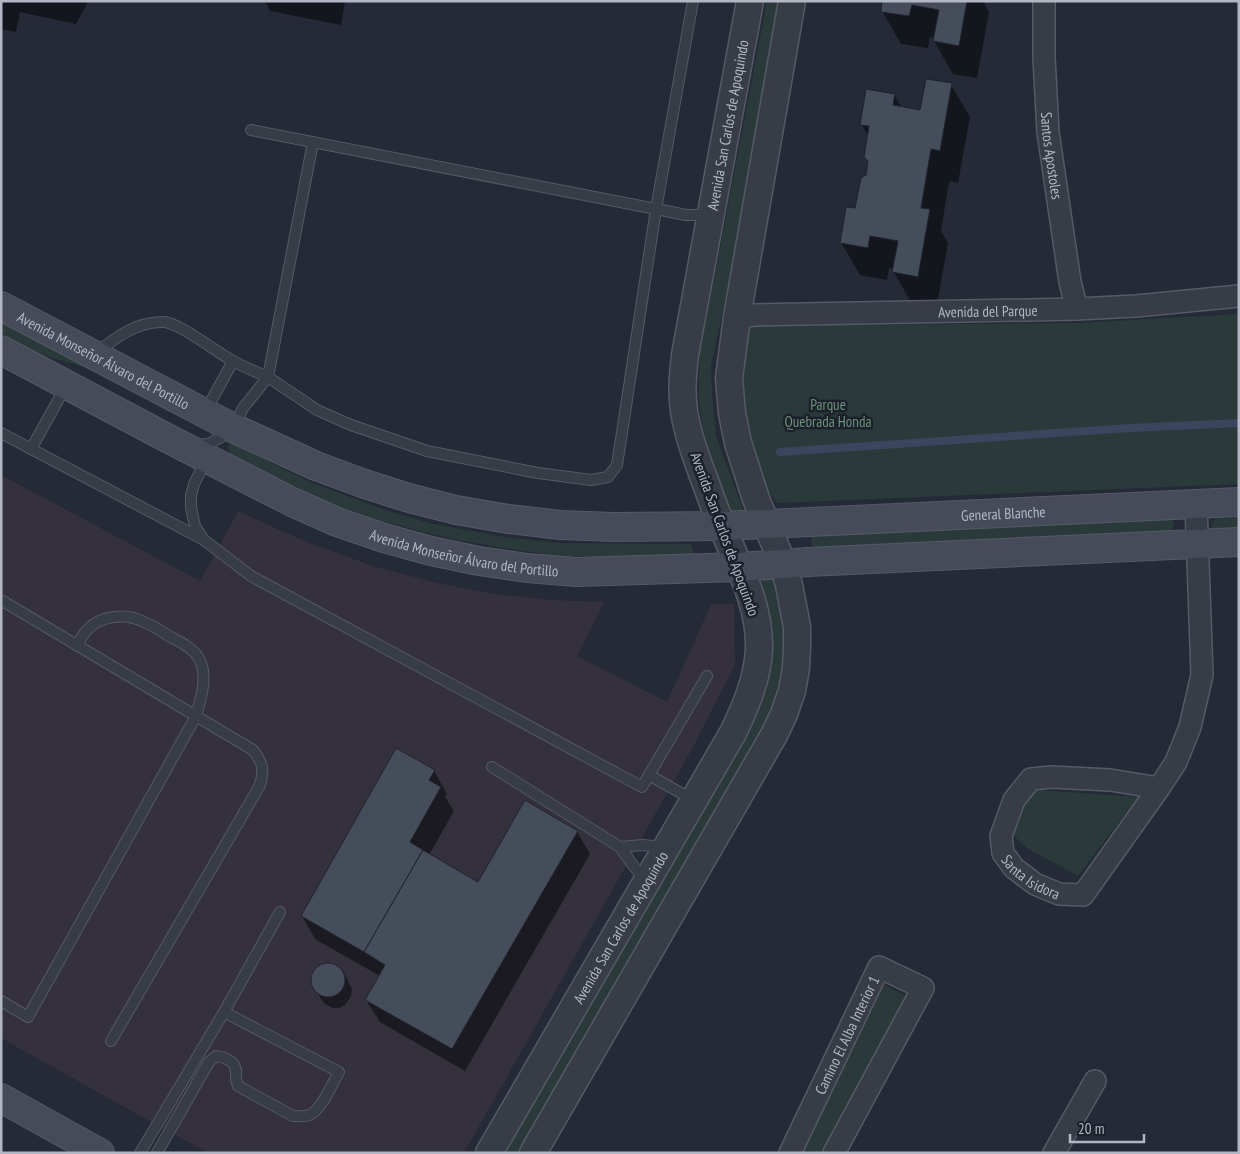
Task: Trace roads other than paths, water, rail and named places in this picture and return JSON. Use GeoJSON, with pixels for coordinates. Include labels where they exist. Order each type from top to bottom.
{"type":"FeatureCollection","features":[{"type":"Feature","properties":{"kind":"main road","name":"Avenida Monseñor Álvaro del Portillo"},"geometry":{"type":"LineString","coordinates":[[1,306],[233,428],[316,466],[409,498],[456,510],[508,519],[561,525],[614,527],[722,526],[766,523]]}},
{"type":"Feature","properties":{"kind":"main road","name":"Avenida Monseñor Álvaro del Portillo"},"geometry":{"type":"LineString","coordinates":[[1,350],[292,502],[337,522],[431,551],[479,561],[576,572],[783,564]]}},
{"type":"Feature","properties":{"kind":"main road","name":"General Blanche"},"geometry":{"type":"LineString","coordinates":[[766,523],[1239,502]]}},
{"type":"Feature","properties":{"kind":"main road"},"geometry":{"type":"LineString","coordinates":[[783,564],[1239,542]]}},
{"type":"Feature","properties":{"kind":"main road"},"geometry":{"type":"LineString","coordinates":[[1,1098],[100,1153]]}},
{"type":"Feature","properties":{"kind":"street","name":"Avenida San Carlos de Apoquindo"},"geometry":{"type":"LineString","coordinates":[[489,1153],[734,731],[745,708],[753,684],[759,648],[756,616],[740,567],[722,526],[690,440],[684,411],[682,380],[750,1]]}},
{"type":"Feature","properties":{"kind":"street"},"geometry":{"type":"LineString","coordinates":[[533,1153],[774,735],[792,691],[797,648],[797,627],[794,607],[783,564],[756,500],[738,443],[732,413],[729,378],[737,317],[792,1]]}},
{"type":"Feature","properties":{"kind":"street","name":"Santos Apostoles"},"geometry":{"type":"LineString","coordinates":[[1044,1],[1044,57],[1048,132],[1070,282],[1078,309]]}},
{"type":"Feature","properties":{"kind":"street","name":"Avenida del Parque"},"geometry":{"type":"LineString","coordinates":[[737,317],[1078,309],[1136,306],[1239,296]]}},
{"type":"Feature","properties":{"kind":"street","name":"Santa Isidora"},"geometry":{"type":"LineString","coordinates":[[1159,788],[1110,780],[1051,777],[1031,779],[1014,800],[1007,818],[1001,836],[1004,854],[1014,868],[1035,884],[1060,894],[1083,895],[1094,882],[1159,788],[1176,762],[1190,728],[1202,675],[1196,504]]}},
{"type":"Feature","properties":{"kind":"street","name":"Camino El Alba Interior 1"},"geometry":{"type":"LineString","coordinates":[[790,1153],[879,966],[923,988],[834,1153]]}},
{"type":"Feature","properties":{"kind":"street"},"geometry":{"type":"LineString","coordinates":[[1054,1153],[1095,1082]]}},
{"type":"Feature","properties":{"kind":"lane"},"geometry":{"type":"LineString","coordinates":[[93,355],[115,337],[128,330],[164,322],[175,325],[233,361],[268,377],[317,410],[351,425],[427,451],[538,473],[591,480],[608,477],[617,464],[656,209],[693,1]]}},
{"type":"Feature","properties":{"kind":"lane"},"geometry":{"type":"LineString","coordinates":[[251,130],[686,215],[710,217]]}},
{"type":"Feature","properties":{"kind":"lane"},"geometry":{"type":"LineString","coordinates":[[233,428],[243,408],[268,377],[313,142]]}},
{"type":"Feature","properties":{"kind":"lane"},"geometry":{"type":"LineString","coordinates":[[204,413],[233,361]]}},
{"type":"Feature","properties":{"kind":"lane"},"geometry":{"type":"LineString","coordinates":[[31,449],[67,385]]}},
{"type":"Feature","properties":{"kind":"lane","name":"Avenida Monseñor Álvaro del Portillo"},"geometry":{"type":"LineString","coordinates":[[167,438],[194,445],[208,444],[233,428]]}},
{"type":"Feature","properties":{"kind":"lane"},"geometry":{"type":"LineString","coordinates":[[1,433],[204,540],[250,576],[642,787],[707,676]]}},
{"type":"Feature","properties":{"kind":"lane"},"geometry":{"type":"LineString","coordinates":[[204,540],[195,526],[191,508],[191,495],[194,484],[207,459]]}},
{"type":"Feature","properties":{"kind":"lane"},"geometry":{"type":"LineString","coordinates":[[1,600],[253,750],[260,759],[263,768],[262,779],[258,787],[111,1041]]}},
{"type":"Feature","properties":{"kind":"lane"},"geometry":{"type":"LineString","coordinates":[[1,1001],[28,1016],[196,716],[203,691],[202,667],[198,656],[186,645],[143,621],[129,617],[114,617],[97,621],[86,630],[77,646]]}},
{"type":"Feature","properties":{"kind":"lane"},"geometry":{"type":"LineString","coordinates":[[492,767],[620,847],[646,882]]}},
{"type":"Feature","properties":{"kind":"lane"},"geometry":{"type":"LineString","coordinates":[[649,775],[693,801]]}},
{"type":"Feature","properties":{"kind":"lane"},"geometry":{"type":"LineString","coordinates":[[620,847],[643,845],[667,847]]}},
{"type":"Feature","properties":{"kind":"lane"},"geometry":{"type":"LineString","coordinates":[[140,1153],[224,1012],[280,912]]}},
{"type":"Feature","properties":{"kind":"lane"},"geometry":{"type":"LineString","coordinates":[[157,1153],[209,1062],[216,1056],[233,1063],[238,1086],[293,1116],[310,1115],[319,1107],[339,1072],[224,1012]]}},
{"type":"Feature","properties":{"kind":"waterway"},"geometry":{"type":"LineString","coordinates":[[780,452],[1130,428],[1239,423]]}},
{"type":"Feature","properties":{"kind":"park label","name":"Parque Quebrada Honda"},"geometry":{"type":"Point","coordinates":[828,412]}}]}
